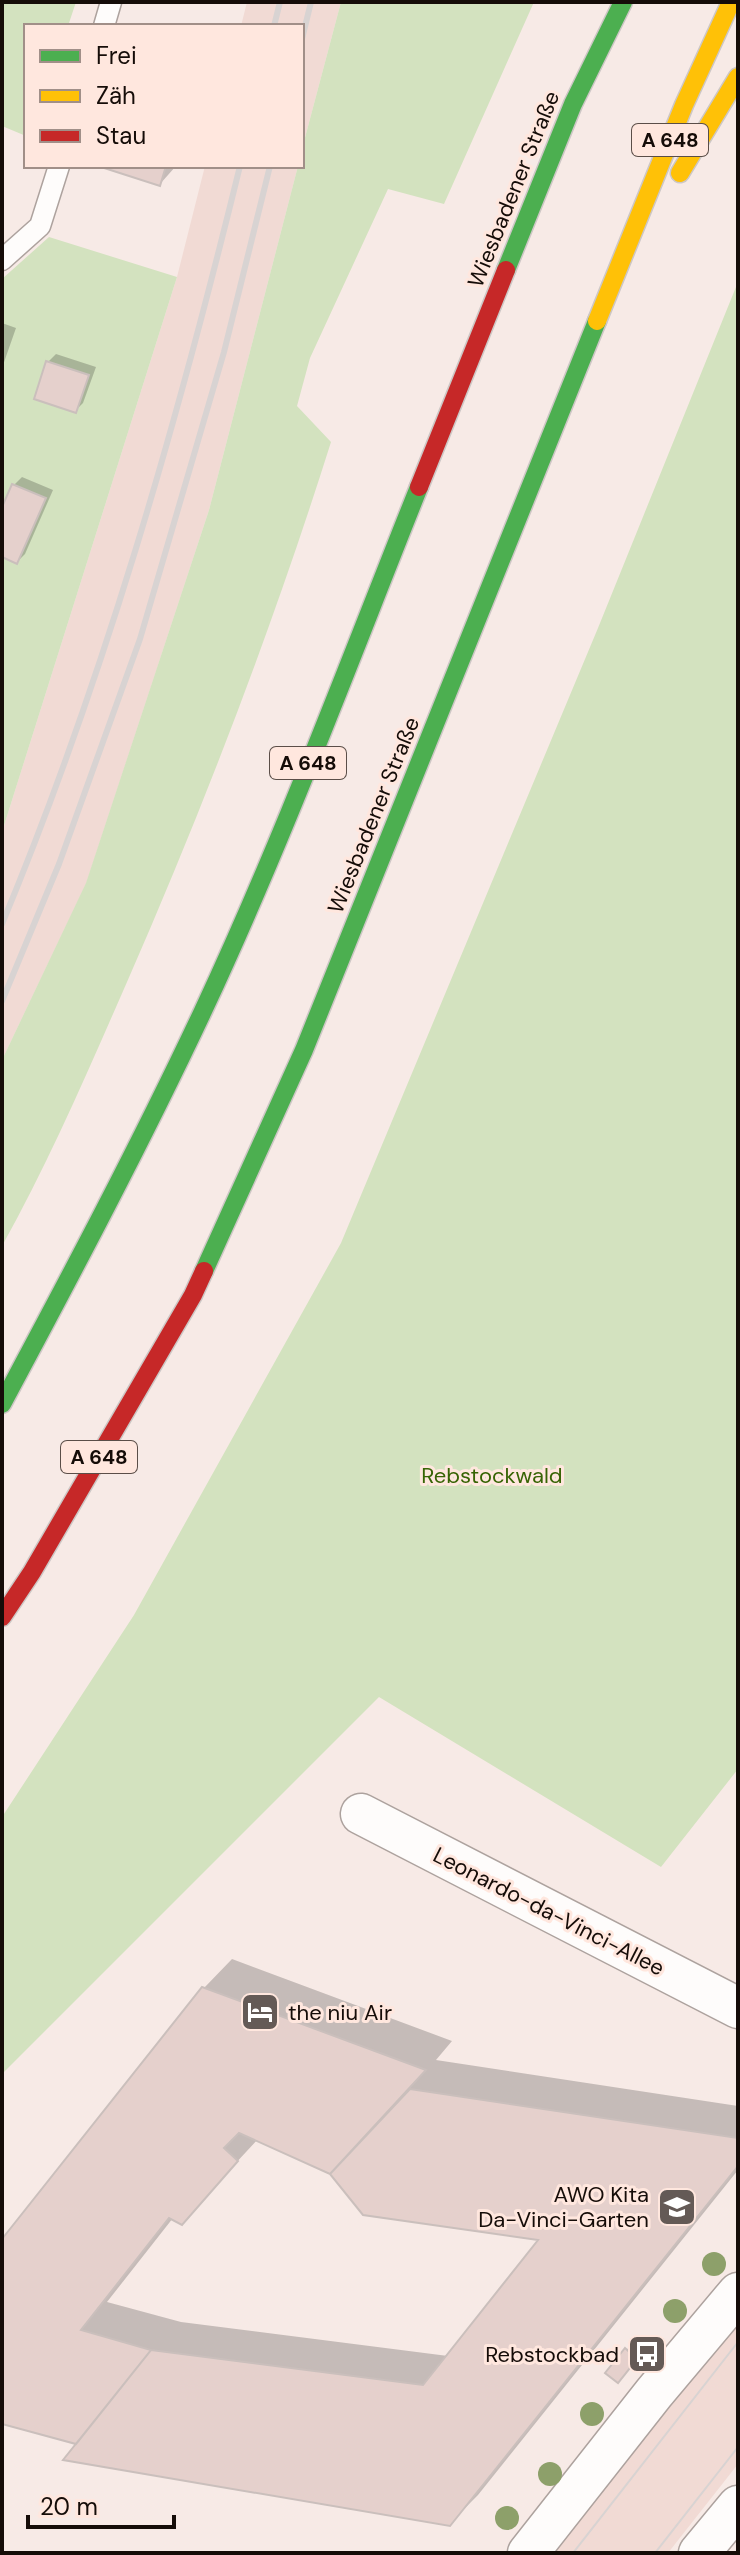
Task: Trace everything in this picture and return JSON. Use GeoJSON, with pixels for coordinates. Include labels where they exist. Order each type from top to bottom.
{"type":"FeatureCollection","features":[{"type":"Feature","properties":{"kind":"highway","name":"Wiesbadener Straße"},"geometry":{"type":"LineString","coordinates":[[2,1404],[90,1240],[203,1011],[274,849],[573,104],[623,2]]}},
{"type":"Feature","properties":{"kind":"highway","name":"Wiesbadener Straße"},"geometry":{"type":"LineString","coordinates":[[2,1617],[32,1572],[200,1281],[304,1050],[684,105],[731,2]]}},
{"type":"Feature","properties":{"kind":"highway"},"geometry":{"type":"LineString","coordinates":[[573,104],[589,31]]}},
{"type":"Feature","properties":{"kind":"highway"},"geometry":{"type":"LineString","coordinates":[[614,280],[738,77]]}},
{"type":"Feature","properties":{"kind":"street","name":"Leonardo-da-Vinci-Allee"},"geometry":{"type":"LineString","coordinates":[[361,1814],[738,2008]]}},
{"type":"Feature","properties":{"kind":"street"},"geometry":{"type":"LineString","coordinates":[[528,2553],[654,2393],[738,2293]]}},
{"type":"Feature","properties":{"kind":"street"},"geometry":{"type":"LineString","coordinates":[[699,2553],[738,2506]]}},
{"type":"Feature","properties":{"kind":"lane"},"geometry":{"type":"LineString","coordinates":[[105,24],[111,2]]}},
{"type":"Feature","properties":{"kind":"lane"},"geometry":{"type":"LineString","coordinates":[[2,260],[40,226],[58,168]]}},
{"type":"Feature","properties":{"kind":"shaded area"},"geometry":{"type":"Polygon","coordinates":[[[247,2],[341,2],[304,141],[304,24],[242,24],[247,2]]]}},
{"type":"Feature","properties":{"kind":"shaded area"},"geometry":{"type":"Polygon","coordinates":[[[204,168],[297,168],[209,510],[86,884],[2,1060],[2,832],[177,277],[204,168]]]}},
{"type":"Feature","properties":{"kind":"shaded area"},"geometry":{"type":"Polygon","coordinates":[[[738,2316],[738,2464],[668,2553],[547,2553],[738,2316]]]}},
{"type":"Feature","properties":{"kind":"green space"},"geometry":{"type":"Polygon","coordinates":[[[2,2],[76,2],[69,24],[24,24],[24,135],[2,126],[2,2]]]}},
{"type":"Feature","properties":{"kind":"green space"},"geometry":{"type":"Polygon","coordinates":[[[341,2],[534,2],[444,204],[388,189],[310,358],[297,406],[331,442],[285,579],[236,715],[155,916],[68,1116],[2,1246],[2,1060],[86,883],[209,510],[297,168],[304,168],[304,141],[341,2]]]}},
{"type":"Feature","properties":{"kind":"green space"},"geometry":{"type":"Polygon","coordinates":[[[49,237],[177,277],[2,832],[2,279],[49,237]]]}},
{"type":"Feature","properties":{"kind":"green space","name":"Rebstockwald"},"geometry":{"type":"Polygon","coordinates":[[[738,282],[738,1769],[661,1867],[379,1697],[2,2074],[2,1817],[134,1615],[341,1243],[598,628],[738,282]]]}},
{"type":"Feature","properties":{"kind":"building"},"geometry":{"type":"Polygon","coordinates":[[[104,168],[165,168],[160,186],[104,168]]]}},
{"type":"Feature","properties":{"kind":"building"},"geometry":{"type":"Polygon","coordinates":[[[46,361],[89,375],[76,413],[34,399],[46,361]]]}},
{"type":"Feature","properties":{"kind":"building"},"geometry":{"type":"Polygon","coordinates":[[[12,484],[46,498],[17,564],[2,557],[2,507],[12,484]]]}},
{"type":"Feature","properties":{"kind":"building"},"geometry":{"type":"Polygon","coordinates":[[[202,1987],[426,2070],[330,2174],[239,2133],[224,2148],[238,2161],[182,2225],[169,2218],[81,2330],[151,2350],[76,2444],[2,2424],[2,2239],[202,1987]]]}},
{"type":"Feature","properties":{"kind":"building"},"geometry":{"type":"Polygon","coordinates":[[[410,2089],[738,2138],[738,2166],[450,2526],[63,2460],[151,2350],[423,2385],[538,2240],[363,2215],[330,2174],[410,2089]]]}},
{"type":"Feature","properties":{"kind":"building"},"geometry":{"type":"Polygon","coordinates":[[[625,2348],[637,2359],[618,2383],[605,2373],[625,2348]]]}},
{"type":"Feature","properties":{"kind":"tram line"},"geometry":{"type":"LineString","coordinates":[[573,2553],[738,2342]]}},
{"type":"Feature","properties":{"kind":"tram line"},"geometry":{"type":"LineString","coordinates":[[655,2553],[738,2447]]}},
{"type":"Feature","properties":{"kind":"railway"},"geometry":{"type":"LineString","coordinates":[[274,24],[280,2]]}},
{"type":"Feature","properties":{"kind":"railway"},"geometry":{"type":"LineString","coordinates":[[304,31],[311,2]]}},
{"type":"Feature","properties":{"kind":"railway"},"geometry":{"type":"LineString","coordinates":[[2,924],[73,738],[136,550],[191,358],[239,168]]}},
{"type":"Feature","properties":{"kind":"railway"},"geometry":{"type":"LineString","coordinates":[[2,1001],[59,864],[140,639],[224,352],[270,168]]}},
{"type":"Feature","properties":{"kind":"traffic: fast"},"geometry":{"type":"LineString","coordinates":[[506,270],[573,104],[623,2]]}},
{"type":"Feature","properties":{"kind":"traffic: fast"},"geometry":{"type":"LineString","coordinates":[[204,1271],[304,1050],[597,321]]}},
{"type":"Feature","properties":{"kind":"traffic: fast"},"geometry":{"type":"LineString","coordinates":[[2,1404],[130,1160],[232,947],[315,750],[419,487]]}},
{"type":"Feature","properties":{"kind":"traffic: slow"},"geometry":{"type":"LineString","coordinates":[[597,321],[684,105],[731,2]]}},
{"type":"Feature","properties":{"kind":"traffic: slow"},"geometry":{"type":"LineString","coordinates":[[680,173],[738,77]]}},
{"type":"Feature","properties":{"kind":"traffic: jam"},"geometry":{"type":"LineString","coordinates":[[419,487],[506,270]]}},
{"type":"Feature","properties":{"kind":"traffic: jam"},"geometry":{"type":"LineString","coordinates":[[2,1617],[32,1572],[204,1271]]}},
{"type":"Feature","properties":{"kind":"place","name":"the niu Air"},"geometry":{"type":"Point","coordinates":[260,2012]}},
{"type":"Feature","properties":{"kind":"place","name":"AWO Kita Da-Vinci-Garten"},"geometry":{"type":"Point","coordinates":[677,2207]}},
{"type":"Feature","properties":{"kind":"place","name":"Rebstockbad"},"geometry":{"type":"Point","coordinates":[647,2354]}}]}
